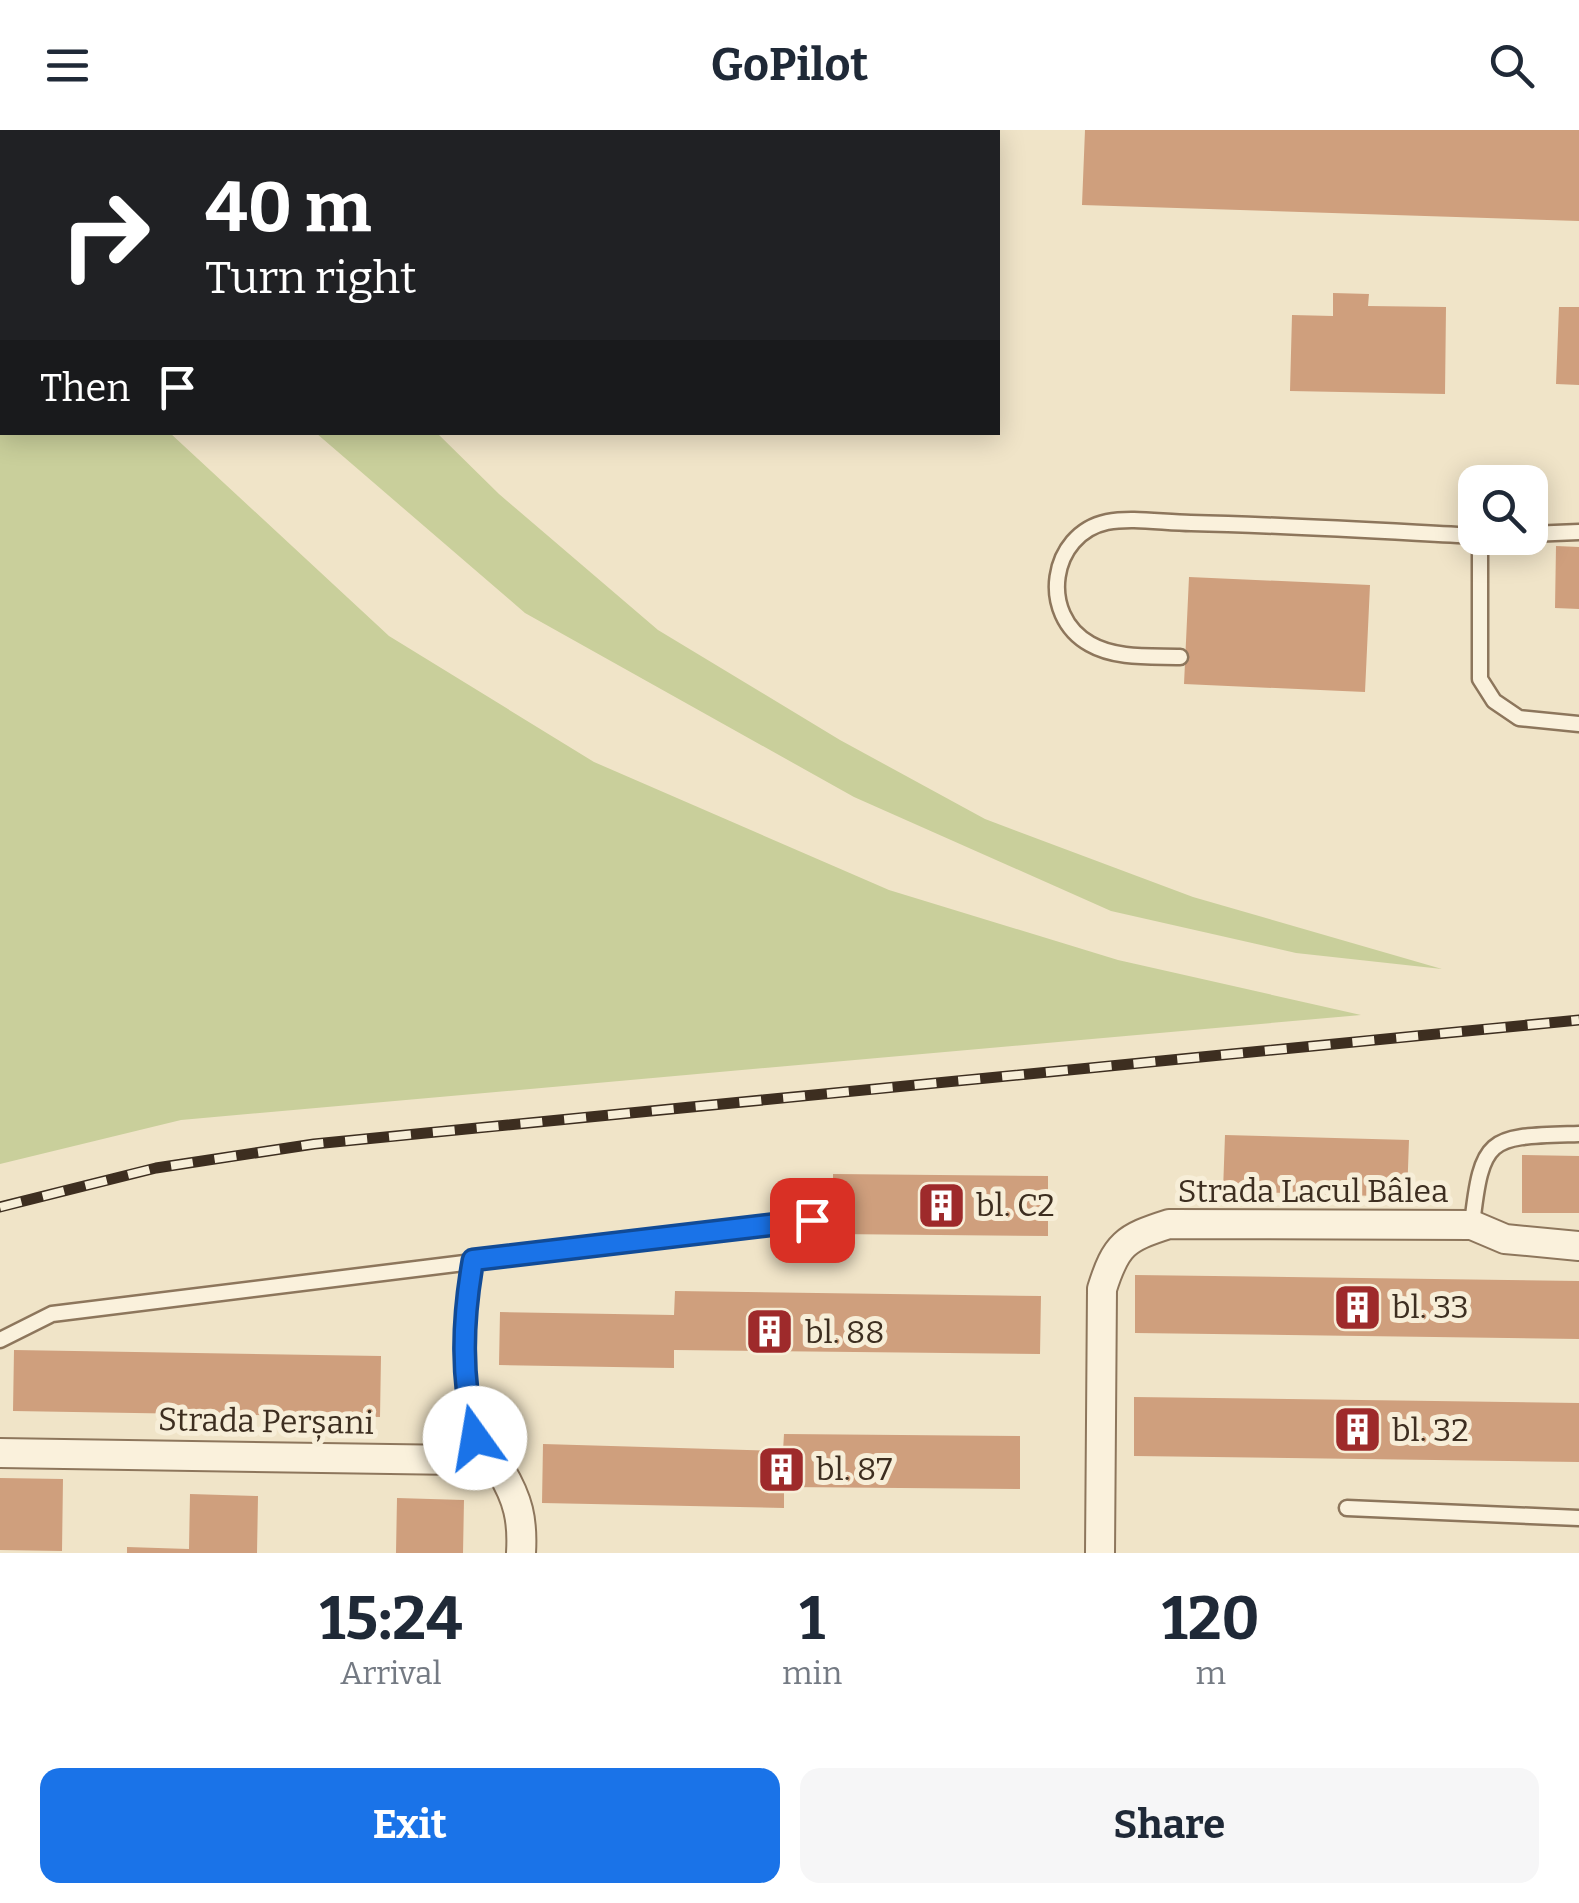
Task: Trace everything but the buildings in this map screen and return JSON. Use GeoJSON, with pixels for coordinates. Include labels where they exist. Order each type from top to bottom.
{"type":"FeatureCollection","features":[{"type":"Feature","properties":{"kind":"street","name":"Strada Lacul Bâlea"},"geometry":{"type":"LineString","coordinates":[[1100,1553],[1102,1289],[1112,1255],[1134,1235],[1170,1224],[1472,1225],[1505,1239],[1579,1246]]}},
{"type":"Feature","properties":{"kind":"street","name":"Strada Perșani"},"geometry":{"type":"LineString","coordinates":[[0,1453],[420,1459],[481,1464]]}},
{"type":"Feature","properties":{"kind":"street"},"geometry":{"type":"LineString","coordinates":[[481,1464],[501,1471],[516,1496],[523,1522],[521,1553]]}},
{"type":"Feature","properties":{"kind":"lane"},"geometry":{"type":"LineString","coordinates":[[1180,656],[1128,655],[1091,645],[1068,627],[1057,600],[1061,554],[1080,530],[1110,521],[1256,524],[1458,536]]}},
{"type":"Feature","properties":{"kind":"lane"},"geometry":{"type":"LineString","coordinates":[[1548,533],[1579,532]]}},
{"type":"Feature","properties":{"kind":"lane"},"geometry":{"type":"LineString","coordinates":[[1478,555],[1480,679],[1494,701],[1519,718],[1579,724]]}},
{"type":"Feature","properties":{"kind":"lane"},"geometry":{"type":"LineString","coordinates":[[1472,1225],[1478,1168],[1487,1152],[1504,1140],[1520,1136],[1579,1134]]}},
{"type":"Feature","properties":{"kind":"lane"},"geometry":{"type":"LineString","coordinates":[[0,1340],[52,1314],[812,1220]]}},
{"type":"Feature","properties":{"kind":"lane"},"geometry":{"type":"LineString","coordinates":[[473,1260],[462,1322],[464,1385],[481,1464]]}},
{"type":"Feature","properties":{"kind":"lane"},"geometry":{"type":"LineString","coordinates":[[1346,1508],[1579,1518]]}},
{"type":"Feature","properties":{"kind":"green space"},"geometry":{"type":"Polygon","coordinates":[[[0,435],[172,435],[389,636],[594,762],[889,890],[1118,960],[1361,1015],[181,1120],[0,1164],[0,435]]]}},
{"type":"Feature","properties":{"kind":"green space"},"geometry":{"type":"Polygon","coordinates":[[[318,435],[439,435],[499,494],[658,630],[840,740],[985,819],[1193,897],[1442,969],[1296,953],[1111,911],[854,797],[525,613],[318,435]]]}},
{"type":"Feature","properties":{"kind":"railway"},"geometry":{"type":"LineString","coordinates":[[0,1207],[156,1168],[314,1144],[1579,1020]]}},
{"type":"Feature","properties":{"kind":"place","name":"bl. C2"},"geometry":{"type":"Point","coordinates":[941,1205]}},
{"type":"Feature","properties":{"kind":"place","name":"bl. 33"},"geometry":{"type":"Point","coordinates":[1357,1307]}},
{"type":"Feature","properties":{"kind":"place","name":"bl. 88"},"geometry":{"type":"Point","coordinates":[770,1332]}},
{"type":"Feature","properties":{"kind":"place","name":"bl. 32"},"geometry":{"type":"Point","coordinates":[1357,1430]}},
{"type":"Feature","properties":{"kind":"place","name":"bl. 87"},"geometry":{"type":"Point","coordinates":[781,1469]}},
{"type":"Feature","properties":{"kind":"route"},"geometry":{"type":"LineString","coordinates":[[475,1438],[464,1385],[462,1322],[473,1260],[812,1220]]}}]}
